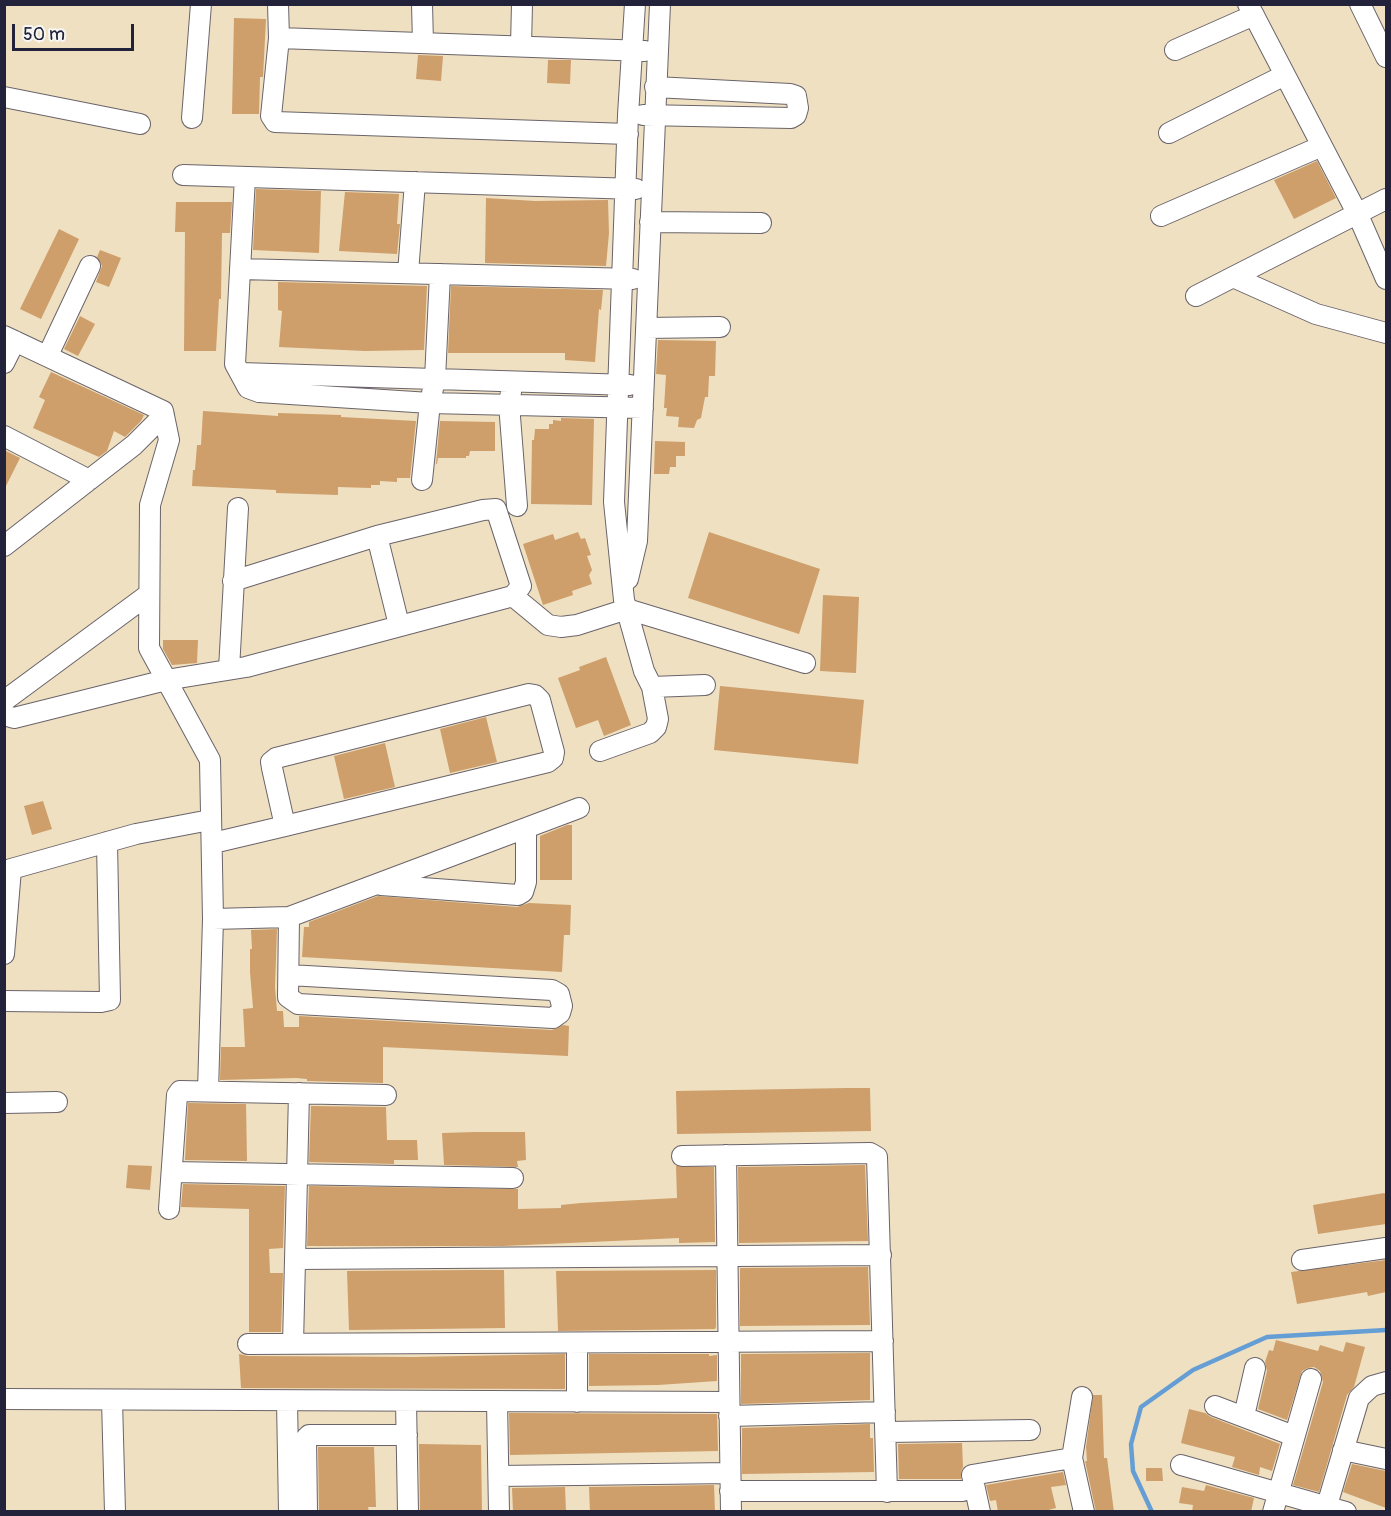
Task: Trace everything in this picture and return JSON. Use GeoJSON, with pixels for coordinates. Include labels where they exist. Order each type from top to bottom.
{"type":"FeatureCollection","features":[{"type":"Feature","properties":{"kind":"street"},"geometry":{"type":"LineString","coordinates":[[192,118],[201,4]]}},
{"type":"Feature","properties":{"kind":"street"},"geometry":{"type":"LineString","coordinates":[[278,4],[279,38],[271,116],[275,122],[628,125],[654,115],[791,118],[796,115],[798,108],[796,96],[790,94],[655,87]]}},
{"type":"Feature","properties":{"kind":"street"},"geometry":{"type":"LineString","coordinates":[[422,4],[423,43]]}},
{"type":"Feature","properties":{"kind":"street"},"geometry":{"type":"LineString","coordinates":[[521,46],[522,4]]}},
{"type":"Feature","properties":{"kind":"street"},"geometry":{"type":"LineString","coordinates":[[600,751],[650,733],[656,727],[658,719],[652,687],[644,671],[625,605],[614,502],[625,189],[635,4]]}},
{"type":"Feature","properties":{"kind":"street"},"geometry":{"type":"LineString","coordinates":[[625,605],[636,541],[644,408],[660,4]]}},
{"type":"Feature","properties":{"kind":"street"},"geometry":{"type":"LineString","coordinates":[[1360,4],[1386,57]]}},
{"type":"Feature","properties":{"kind":"street"},"geometry":{"type":"LineString","coordinates":[[1175,50],[1251,10],[1358,215],[1386,279]]}},
{"type":"Feature","properties":{"kind":"street"},"geometry":{"type":"LineString","coordinates":[[279,38],[657,51]]}},
{"type":"Feature","properties":{"kind":"street"},"geometry":{"type":"LineString","coordinates":[[1170,133],[1285,75]]}},
{"type":"Feature","properties":{"kind":"street"},"geometry":{"type":"LineString","coordinates":[[4,97],[140,124]]}},
{"type":"Feature","properties":{"kind":"street"},"geometry":{"type":"LineString","coordinates":[[1161,216],[1322,146]]}},
{"type":"Feature","properties":{"kind":"street"},"geometry":{"type":"LineString","coordinates":[[183,175],[651,190]]}},
{"type":"Feature","properties":{"kind":"street"},"geometry":{"type":"LineString","coordinates":[[245,177],[235,364],[248,388],[259,392],[429,403],[644,408]]}},
{"type":"Feature","properties":{"kind":"street"},"geometry":{"type":"LineString","coordinates":[[408,273],[415,182]]}},
{"type":"Feature","properties":{"kind":"street"},"geometry":{"type":"LineString","coordinates":[[1196,296],[1386,200]]}},
{"type":"Feature","properties":{"kind":"street"},"geometry":{"type":"LineString","coordinates":[[650,222],[760,223]]}},
{"type":"Feature","properties":{"kind":"street"},"geometry":{"type":"LineString","coordinates":[[48,355],[90,266]]}},
{"type":"Feature","properties":{"kind":"street"},"geometry":{"type":"LineString","coordinates":[[240,269],[648,280]]}},
{"type":"Feature","properties":{"kind":"street"},"geometry":{"type":"LineString","coordinates":[[422,480],[429,403],[435,379],[440,274]]}},
{"type":"Feature","properties":{"kind":"street"},"geometry":{"type":"LineString","coordinates":[[1233,277],[1316,314],[1386,333]]}},
{"type":"Feature","properties":{"kind":"street"},"geometry":{"type":"LineString","coordinates":[[646,328],[720,327]]}},
{"type":"Feature","properties":{"kind":"street"},"geometry":{"type":"LineString","coordinates":[[4,363],[10,338],[163,411],[169,440],[150,505],[149,648],[210,760],[213,919],[208,1091]]}},
{"type":"Feature","properties":{"kind":"street"},"geometry":{"type":"LineString","coordinates":[[240,373],[644,386]]}},
{"type":"Feature","properties":{"kind":"street"},"geometry":{"type":"LineString","coordinates":[[356,376],[356,398]]}},
{"type":"Feature","properties":{"kind":"street"},"geometry":{"type":"LineString","coordinates":[[512,382],[509,404],[517,506]]}},
{"type":"Feature","properties":{"kind":"street"},"geometry":{"type":"LineString","coordinates":[[4,546],[134,445],[164,415]]}},
{"type":"Feature","properties":{"kind":"street"},"geometry":{"type":"LineString","coordinates":[[4,436],[89,480]]}},
{"type":"Feature","properties":{"kind":"street"},"geometry":{"type":"LineString","coordinates":[[230,669],[238,508]]}},
{"type":"Feature","properties":{"kind":"street"},"geometry":{"type":"LineString","coordinates":[[4,715],[14,718],[166,680],[246,667],[513,596],[522,586],[496,509],[483,510],[377,536],[233,581]]}},
{"type":"Feature","properties":{"kind":"street"},"geometry":{"type":"LineString","coordinates":[[377,536],[399,625]]}},
{"type":"Feature","properties":{"kind":"street"},"geometry":{"type":"LineString","coordinates":[[4,701],[149,594]]}},
{"type":"Feature","properties":{"kind":"street"},"geometry":{"type":"LineString","coordinates":[[513,596],[548,626],[577,625],[625,605],[805,663]]}},
{"type":"Feature","properties":{"kind":"street"},"geometry":{"type":"LineString","coordinates":[[652,687],[705,685]]}},
{"type":"Feature","properties":{"kind":"street"},"geometry":{"type":"LineString","coordinates":[[213,843],[285,826],[548,762],[554,758],[554,752],[540,700],[535,695],[529,694],[276,758],[271,762],[285,826]]}},
{"type":"Feature","properties":{"kind":"street"},"geometry":{"type":"LineString","coordinates":[[213,919],[289,916],[579,808]]}},
{"type":"Feature","properties":{"kind":"street"},"geometry":{"type":"LineString","coordinates":[[4,954],[8,870],[136,834],[210,820]]}},
{"type":"Feature","properties":{"kind":"street"},"geometry":{"type":"LineString","coordinates":[[374,885],[518,895],[523,892],[526,882],[526,828]]}},
{"type":"Feature","properties":{"kind":"street"},"geometry":{"type":"LineString","coordinates":[[4,1001],[101,1002],[110,1000],[107,842]]}},
{"type":"Feature","properties":{"kind":"street"},"geometry":{"type":"LineString","coordinates":[[289,916],[288,997],[298,1004],[554,1018],[560,1013],[562,1006],[559,994],[552,990],[289,975]]}},
{"type":"Feature","properties":{"kind":"street"},"geometry":{"type":"LineString","coordinates":[[449,984],[449,1013]]}},
{"type":"Feature","properties":{"kind":"street"},"geometry":{"type":"LineString","coordinates":[[168,1209],[177,1095],[180,1091],[386,1095]]}},
{"type":"Feature","properties":{"kind":"street"},"geometry":{"type":"LineString","coordinates":[[293,1344],[299,1093]]}},
{"type":"Feature","properties":{"kind":"street"},"geometry":{"type":"LineString","coordinates":[[4,1103],[57,1102]]}},
{"type":"Feature","properties":{"kind":"street"},"geometry":{"type":"LineString","coordinates":[[682,1156],[874,1154],[878,1162],[887,1492]]}},
{"type":"Feature","properties":{"kind":"street"},"geometry":{"type":"LineString","coordinates":[[726,1155],[730,1512]]}},
{"type":"Feature","properties":{"kind":"street"},"geometry":{"type":"LineString","coordinates":[[171,1172],[513,1179]]}},
{"type":"Feature","properties":{"kind":"street"},"geometry":{"type":"LineString","coordinates":[[1302,1260],[1386,1248]]}},
{"type":"Feature","properties":{"kind":"street"},"geometry":{"type":"LineString","coordinates":[[295,1259],[881,1255]]}},
{"type":"Feature","properties":{"kind":"street"},"geometry":{"type":"LineString","coordinates":[[248,1344],[883,1341]]}},
{"type":"Feature","properties":{"kind":"street"},"geometry":{"type":"LineString","coordinates":[[577,1343],[578,1402]]}},
{"type":"Feature","properties":{"kind":"street"},"geometry":{"type":"LineString","coordinates":[[1244,1416],[1255,1368]]}},
{"type":"Feature","properties":{"kind":"street"},"geometry":{"type":"LineString","coordinates":[[1275,1502],[1311,1379]]}},
{"type":"Feature","properties":{"kind":"street"},"geometry":{"type":"LineString","coordinates":[[1326,1509],[1359,1398],[1372,1386],[1386,1382]]}},
{"type":"Feature","properties":{"kind":"street"},"geometry":{"type":"LineString","coordinates":[[1082,1397],[1072,1458],[1084,1512]]}},
{"type":"Feature","properties":{"kind":"street"},"geometry":{"type":"LineString","coordinates":[[4,1399],[578,1402],[729,1409],[886,1422],[1030,1430]]}},
{"type":"Feature","properties":{"kind":"street"},"geometry":{"type":"LineString","coordinates":[[112,1400],[115,1512]]}},
{"type":"Feature","properties":{"kind":"street"},"geometry":{"type":"LineString","coordinates":[[287,1401],[289,1512]]}},
{"type":"Feature","properties":{"kind":"street"},"geometry":{"type":"LineString","coordinates":[[406,1402],[408,1512]]}},
{"type":"Feature","properties":{"kind":"street"},"geometry":{"type":"LineString","coordinates":[[497,1402],[500,1512]]}},
{"type":"Feature","properties":{"kind":"street"},"geometry":{"type":"LineString","coordinates":[[1215,1406],[1294,1436]]}},
{"type":"Feature","properties":{"kind":"street"},"geometry":{"type":"LineString","coordinates":[[307,1512],[306,1438],[309,1435],[407,1435]]}},
{"type":"Feature","properties":{"kind":"street"},"geometry":{"type":"LineString","coordinates":[[1343,1450],[1386,1459]]}},
{"type":"Feature","properties":{"kind":"street"},"geometry":{"type":"LineString","coordinates":[[980,1512],[972,1475],[1072,1458]]}},
{"type":"Feature","properties":{"kind":"street"},"geometry":{"type":"LineString","coordinates":[[1181,1465],[1275,1502],[1346,1512]]}},
{"type":"Feature","properties":{"kind":"street"},"geometry":{"type":"LineString","coordinates":[[499,1476],[730,1482],[887,1492],[963,1491]]}},
{"type":"Feature","properties":{"kind":"building"},"geometry":{"type":"Polygon","coordinates":[[[234,18],[266,19],[259,114],[232,114],[234,18]]]}},
{"type":"Feature","properties":{"kind":"building"},"geometry":{"type":"Polygon","coordinates":[[[418,55],[443,56],[441,81],[416,79],[418,55]]]}},
{"type":"Feature","properties":{"kind":"building"},"geometry":{"type":"Polygon","coordinates":[[[548,60],[571,60],[570,84],[547,83],[548,60]]]}},
{"type":"Feature","properties":{"kind":"building"},"geometry":{"type":"Polygon","coordinates":[[[1317,161],[1336,198],[1294,219],[1274,180],[1317,161]]]}},
{"type":"Feature","properties":{"kind":"building"},"geometry":{"type":"Polygon","coordinates":[[[256,189],[321,191],[319,253],[253,250],[256,189]]]}},
{"type":"Feature","properties":{"kind":"building"},"geometry":{"type":"Polygon","coordinates":[[[345,192],[399,194],[397,224],[400,224],[397,254],[339,251],[345,192]]]}},
{"type":"Feature","properties":{"kind":"building"},"geometry":{"type":"Polygon","coordinates":[[[486,198],[535,201],[608,200],[609,233],[606,266],[485,263],[486,198]]]}},
{"type":"Feature","properties":{"kind":"building"},"geometry":{"type":"Polygon","coordinates":[[[176,202],[232,202],[230,233],[222,233],[221,299],[219,299],[216,351],[184,351],[185,232],[175,232],[176,202]]]}},
{"type":"Feature","properties":{"kind":"building"},"geometry":{"type":"Polygon","coordinates":[[[59,229],[79,239],[41,319],[20,309],[59,229]]]}},
{"type":"Feature","properties":{"kind":"building"},"geometry":{"type":"Polygon","coordinates":[[[100,250],[121,258],[109,287],[96,282],[102,266],[97,257],[100,250]]]}},
{"type":"Feature","properties":{"kind":"building"},"geometry":{"type":"Polygon","coordinates":[[[278,282],[427,286],[424,350],[365,351],[279,347],[282,311],[278,310],[278,282]]]}},
{"type":"Feature","properties":{"kind":"building"},"geometry":{"type":"Polygon","coordinates":[[[451,286],[603,290],[601,310],[599,309],[595,362],[565,360],[565,353],[448,353],[451,286]]]}},
{"type":"Feature","properties":{"kind":"building"},"geometry":{"type":"Polygon","coordinates":[[[80,316],[95,324],[78,356],[64,349],[80,316]]]}},
{"type":"Feature","properties":{"kind":"building"},"geometry":{"type":"Polygon","coordinates":[[[658,340],[716,341],[715,376],[709,376],[708,397],[705,397],[701,418],[697,420],[694,428],[678,427],[679,417],[666,416],[667,408],[664,408],[666,375],[656,374],[658,340]]]}},
{"type":"Feature","properties":{"kind":"building"},"geometry":{"type":"Polygon","coordinates":[[[51,372],[144,415],[141,421],[125,437],[114,431],[107,451],[99,457],[33,428],[45,400],[39,397],[51,372]]]}},
{"type":"Feature","properties":{"kind":"building"},"geometry":{"type":"Polygon","coordinates":[[[203,411],[278,416],[278,413],[341,415],[341,417],[416,421],[410,478],[397,478],[397,482],[380,481],[380,485],[371,485],[371,488],[338,487],[338,495],[276,493],[276,490],[192,486],[197,445],[201,445],[203,411]]]}},
{"type":"Feature","properties":{"kind":"building"},"geometry":{"type":"Polygon","coordinates":[[[561,418],[594,419],[592,505],[531,504],[532,440],[534,440],[535,429],[549,429],[549,424],[553,424],[553,420],[561,421],[561,418]]]}},
{"type":"Feature","properties":{"kind":"building"},"geometry":{"type":"Polygon","coordinates":[[[440,421],[495,422],[495,451],[470,451],[466,458],[438,458],[436,464],[440,421]]]}},
{"type":"Feature","properties":{"kind":"building"},"geometry":{"type":"Polygon","coordinates":[[[655,441],[685,442],[685,456],[676,456],[676,467],[670,467],[669,474],[654,474],[655,441]]]}},
{"type":"Feature","properties":{"kind":"building"},"geometry":{"type":"Polygon","coordinates":[[[4,450],[20,458],[4,490],[4,450]]]}},
{"type":"Feature","properties":{"kind":"building"},"geometry":{"type":"Polygon","coordinates":[[[578,532],[581,539],[585,538],[591,555],[587,556],[592,570],[589,575],[592,584],[572,591],[573,595],[543,605],[523,544],[553,534],[555,540],[578,532]]]}},
{"type":"Feature","properties":{"kind":"building"},"geometry":{"type":"Polygon","coordinates":[[[709,532],[820,569],[799,634],[688,598],[709,532]]]}},
{"type":"Feature","properties":{"kind":"building"},"geometry":{"type":"Polygon","coordinates":[[[823,595],[859,597],[856,673],[820,671],[823,595]]]}},
{"type":"Feature","properties":{"kind":"building"},"geometry":{"type":"Polygon","coordinates":[[[163,640],[198,640],[197,663],[172,665],[163,649],[163,640]]]}},
{"type":"Feature","properties":{"kind":"building"},"geometry":{"type":"Polygon","coordinates":[[[606,657],[631,725],[604,736],[598,720],[576,728],[558,678],[606,657]]]}},
{"type":"Feature","properties":{"kind":"building"},"geometry":{"type":"Polygon","coordinates":[[[720,686],[864,700],[858,764],[714,750],[720,686]]]}},
{"type":"Feature","properties":{"kind":"building"},"geometry":{"type":"Polygon","coordinates":[[[486,717],[497,762],[450,773],[440,729],[486,717]]]}},
{"type":"Feature","properties":{"kind":"building"},"geometry":{"type":"Polygon","coordinates":[[[385,743],[395,787],[344,799],[334,756],[385,743]]]}},
{"type":"Feature","properties":{"kind":"building"},"geometry":{"type":"Polygon","coordinates":[[[43,801],[52,829],[32,835],[24,806],[43,801]]]}},
{"type":"Feature","properties":{"kind":"building"},"geometry":{"type":"Polygon","coordinates":[[[572,825],[572,880],[540,880],[540,836],[572,825]]]}},
{"type":"Feature","properties":{"kind":"building"},"geometry":{"type":"Polygon","coordinates":[[[378,896],[517,907],[529,903],[571,905],[570,935],[564,935],[562,972],[302,957],[304,927],[309,927],[309,922],[378,896]]]}},
{"type":"Feature","properties":{"kind":"building"},"geometry":{"type":"Polygon","coordinates":[[[277,929],[275,987],[277,1011],[283,1011],[284,1027],[299,1027],[299,1016],[552,1030],[563,1025],[569,1026],[568,1056],[383,1047],[383,1083],[307,1081],[307,1079],[296,1078],[220,1080],[221,1047],[245,1047],[243,1009],[253,1008],[250,972],[251,930],[277,929]]]}},
{"type":"Feature","properties":{"kind":"building"},"geometry":{"type":"Polygon","coordinates":[[[870,1088],[871,1131],[677,1134],[676,1091],[870,1088]]]}},
{"type":"Feature","properties":{"kind":"building"},"geometry":{"type":"Polygon","coordinates":[[[188,1103],[246,1104],[247,1161],[185,1160],[188,1103]]]}},
{"type":"Feature","properties":{"kind":"building"},"geometry":{"type":"Polygon","coordinates":[[[311,1106],[386,1107],[387,1140],[417,1140],[418,1160],[394,1160],[394,1164],[309,1162],[311,1106]]]}},
{"type":"Feature","properties":{"kind":"building"},"geometry":{"type":"Polygon","coordinates":[[[525,1132],[526,1160],[517,1161],[518,1167],[444,1165],[442,1133],[525,1132]]]}},
{"type":"Feature","properties":{"kind":"building"},"geometry":{"type":"Polygon","coordinates":[[[128,1165],[152,1166],[150,1190],[126,1188],[128,1165]]]}},
{"type":"Feature","properties":{"kind":"building"},"geometry":{"type":"Polygon","coordinates":[[[865,1165],[868,1241],[739,1243],[738,1167],[865,1165]]]}},
{"type":"Feature","properties":{"kind":"building"},"geometry":{"type":"Polygon","coordinates":[[[676,1166],[714,1167],[715,1242],[679,1243],[679,1238],[503,1246],[307,1246],[309,1186],[518,1189],[518,1209],[561,1208],[561,1205],[581,1203],[677,1198],[676,1166]]]}},
{"type":"Feature","properties":{"kind":"building"},"geometry":{"type":"Polygon","coordinates":[[[183,1184],[285,1186],[283,1248],[269,1249],[270,1273],[283,1273],[281,1332],[249,1332],[249,1209],[181,1207],[183,1184]]]}},
{"type":"Feature","properties":{"kind":"building"},"geometry":{"type":"Polygon","coordinates":[[[1386,1194],[1386,1224],[1318,1234],[1313,1205],[1386,1194]]]}},
{"type":"Feature","properties":{"kind":"building"},"geometry":{"type":"Polygon","coordinates":[[[1386,1260],[1386,1292],[1368,1296],[1367,1292],[1297,1304],[1291,1272],[1386,1260]]]}},
{"type":"Feature","properties":{"kind":"building"},"geometry":{"type":"Polygon","coordinates":[[[868,1267],[870,1325],[740,1326],[740,1268],[868,1267]]]}},
{"type":"Feature","properties":{"kind":"building"},"geometry":{"type":"Polygon","coordinates":[[[504,1270],[505,1328],[349,1330],[347,1271],[504,1270]]]}},
{"type":"Feature","properties":{"kind":"building"},"geometry":{"type":"Polygon","coordinates":[[[716,1270],[715,1329],[558,1331],[556,1271],[716,1270]]]}},
{"type":"Feature","properties":{"kind":"building"},"geometry":{"type":"Polygon","coordinates":[[[1276,1340],[1318,1351],[1320,1345],[1343,1352],[1346,1342],[1365,1347],[1354,1387],[1347,1395],[1319,1492],[1293,1485],[1323,1382],[1320,1371],[1314,1367],[1302,1371],[1287,1420],[1258,1409],[1267,1371],[1265,1362],[1269,1350],[1273,1351],[1276,1340]]]}},
{"type":"Feature","properties":{"kind":"building"},"geometry":{"type":"Polygon","coordinates":[[[870,1353],[870,1400],[741,1404],[741,1354],[870,1353]]]}},
{"type":"Feature","properties":{"kind":"building"},"geometry":{"type":"Polygon","coordinates":[[[239,1354],[248,1356],[414,1357],[565,1354],[565,1389],[241,1388],[239,1354]]]}},
{"type":"Feature","properties":{"kind":"building"},"geometry":{"type":"Polygon","coordinates":[[[589,1354],[717,1355],[717,1381],[589,1386],[589,1354]]]}},
{"type":"Feature","properties":{"kind":"building"},"geometry":{"type":"Polygon","coordinates":[[[1093,1395],[1102,1395],[1104,1458],[1107,1458],[1114,1512],[1096,1512],[1085,1461],[1087,1461],[1086,1447],[1093,1395]]]}},
{"type":"Feature","properties":{"kind":"building"},"geometry":{"type":"Polygon","coordinates":[[[1189,1409],[1205,1413],[1280,1444],[1272,1471],[1260,1467],[1259,1475],[1232,1467],[1235,1457],[1181,1443],[1189,1409]]]}},
{"type":"Feature","properties":{"kind":"building"},"geometry":{"type":"Polygon","coordinates":[[[509,1413],[717,1414],[718,1451],[510,1455],[509,1413]]]}},
{"type":"Feature","properties":{"kind":"building"},"geometry":{"type":"Polygon","coordinates":[[[870,1424],[870,1438],[873,1438],[874,1472],[742,1474],[742,1428],[870,1424]]]}},
{"type":"Feature","properties":{"kind":"building"},"geometry":{"type":"Polygon","coordinates":[[[962,1443],[961,1479],[899,1479],[898,1444],[962,1443]]]}},
{"type":"Feature","properties":{"kind":"building"},"geometry":{"type":"Polygon","coordinates":[[[419,1444],[481,1445],[482,1512],[420,1512],[419,1444]]]}},
{"type":"Feature","properties":{"kind":"building"},"geometry":{"type":"Polygon","coordinates":[[[318,1447],[374,1447],[376,1507],[368,1507],[369,1512],[319,1512],[318,1447]]]}},
{"type":"Feature","properties":{"kind":"building"},"geometry":{"type":"Polygon","coordinates":[[[1352,1464],[1386,1471],[1386,1508],[1343,1492],[1352,1464]]]}},
{"type":"Feature","properties":{"kind":"building"},"geometry":{"type":"Polygon","coordinates":[[[1146,1468],[1162,1468],[1163,1481],[1146,1481],[1146,1468]]]}},
{"type":"Feature","properties":{"kind":"building"},"geometry":{"type":"Polygon","coordinates":[[[1063,1472],[1066,1485],[1051,1487],[1056,1508],[1041,1512],[998,1512],[996,1500],[990,1501],[986,1485],[1063,1472]]]}},
{"type":"Feature","properties":{"kind":"building"},"geometry":{"type":"Polygon","coordinates":[[[714,1485],[715,1512],[590,1512],[589,1487],[714,1485]]]}},
{"type":"Feature","properties":{"kind":"building"},"geometry":{"type":"Polygon","coordinates":[[[1206,1485],[1254,1498],[1251,1512],[1192,1512],[1193,1505],[1179,1503],[1182,1487],[1204,1491],[1206,1485]]]}},
{"type":"Feature","properties":{"kind":"building"},"geometry":{"type":"Polygon","coordinates":[[[565,1487],[566,1512],[513,1512],[512,1488],[565,1487]]]}},
{"type":"Feature","properties":{"kind":"waterway"},"geometry":{"type":"LineString","coordinates":[[1152,1512],[1133,1471],[1131,1444],[1141,1407],[1193,1370],[1267,1337],[1386,1330]]}}]}
